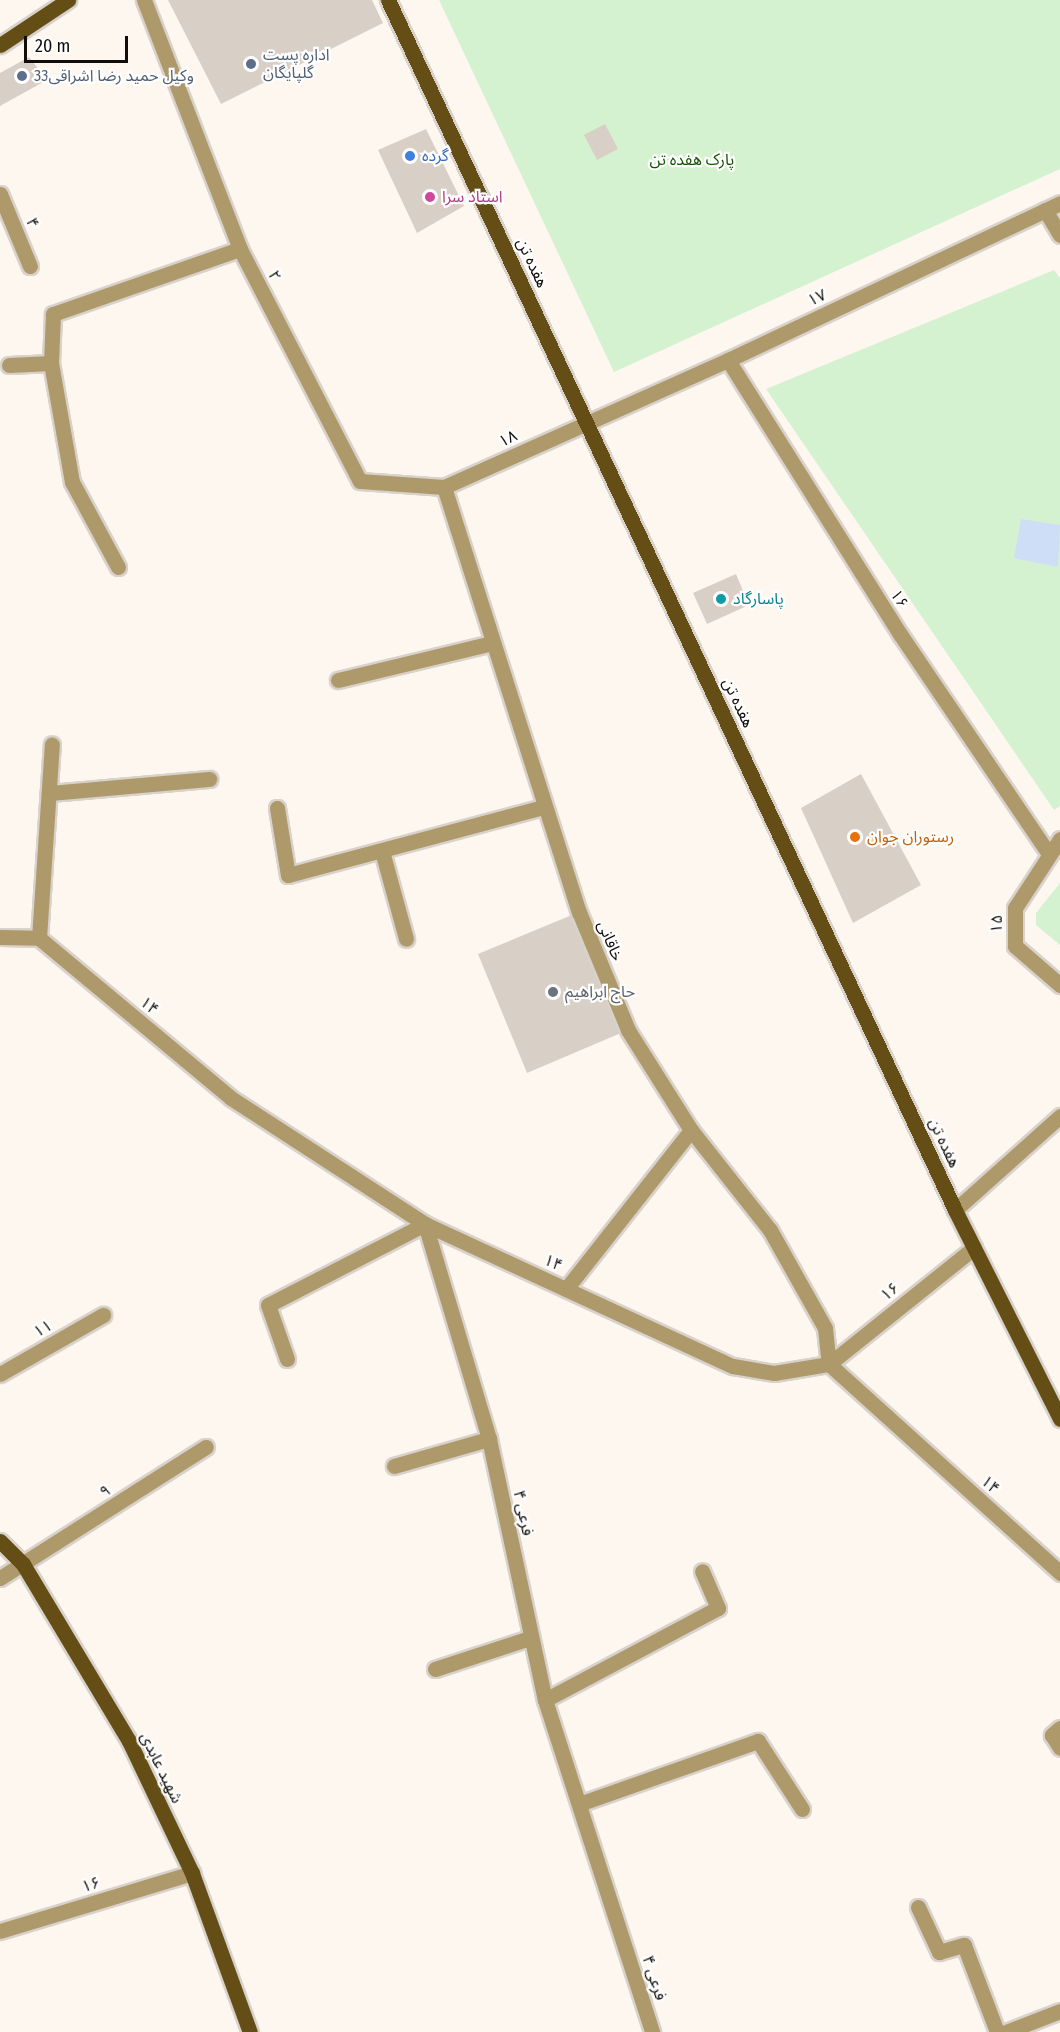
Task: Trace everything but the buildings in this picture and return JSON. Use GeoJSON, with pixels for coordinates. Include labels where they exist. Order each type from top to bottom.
{"type":"FeatureCollection","features":[{"type":"Feature","properties":{"kind":"main road"},"geometry":{"type":"LineString","coordinates":[[0,45],[68,0]]}},
{"type":"Feature","properties":{"kind":"main road","name":"هفده تن"},"geometry":{"type":"LineString","coordinates":[[388,0],[956,1210],[1060,1419]]}},
{"type":"Feature","properties":{"kind":"main road","name":"شهید عابدی"},"geometry":{"type":"LineString","coordinates":[[0,1541],[23,1564],[129,1741],[192,1874],[250,2032]]}},
{"type":"Feature","properties":{"kind":"street","name":"۲"},"geometry":{"type":"LineString","coordinates":[[144,0],[240,249],[360,481],[444,487]]}},
{"type":"Feature","properties":{"kind":"street","name":"۴"},"geometry":{"type":"LineString","coordinates":[[0,194],[30,266]]}},
{"type":"Feature","properties":{"kind":"street","name":"۱۷"},"geometry":{"type":"LineString","coordinates":[[586,422],[728,360],[1060,203]]}},
{"type":"Feature","properties":{"kind":"street"},"geometry":{"type":"LineString","coordinates":[[1045,210],[1060,235]]}},
{"type":"Feature","properties":{"kind":"street"},"geometry":{"type":"LineString","coordinates":[[118,567],[72,482],[51,363],[53,314],[240,249]]}},
{"type":"Feature","properties":{"kind":"street","name":"۱۶"},"geometry":{"type":"LineString","coordinates":[[728,360],[900,634],[1048,852]]}},
{"type":"Feature","properties":{"kind":"street"},"geometry":{"type":"LineString","coordinates":[[9,365],[51,363]]}},
{"type":"Feature","properties":{"kind":"street","name":"۱۸"},"geometry":{"type":"LineString","coordinates":[[444,487],[586,422]]}},
{"type":"Feature","properties":{"kind":"street","name":"خاقانی"},"geometry":{"type":"LineString","coordinates":[[444,487],[543,807],[579,912],[628,1030],[691,1130],[770,1230],[825,1328],[829,1364]]}},
{"type":"Feature","properties":{"kind":"street"},"geometry":{"type":"LineString","coordinates":[[338,680],[492,643]]}},
{"type":"Feature","properties":{"kind":"street"},"geometry":{"type":"LineString","coordinates":[[0,937],[39,938],[52,744]]}},
{"type":"Feature","properties":{"kind":"street"},"geometry":{"type":"LineString","coordinates":[[49,793],[209,779]]}},
{"type":"Feature","properties":{"kind":"street"},"geometry":{"type":"LineString","coordinates":[[277,808],[288,875],[543,807]]}},
{"type":"Feature","properties":{"kind":"street","name":"۱۵"},"geometry":{"type":"LineString","coordinates":[[1060,839],[1048,852],[1015,908],[1015,946],[1060,985]]}},
{"type":"Feature","properties":{"kind":"street"},"geometry":{"type":"LineString","coordinates":[[382,851],[406,939]]}},
{"type":"Feature","properties":{"kind":"street","name":"۱۴"},"geometry":{"type":"LineString","coordinates":[[39,938],[231,1098],[425,1224],[733,1366],[774,1373],[829,1364],[1060,1573]]}},
{"type":"Feature","properties":{"kind":"street"},"geometry":{"type":"LineString","coordinates":[[956,1210],[1060,1116]]}},
{"type":"Feature","properties":{"kind":"street"},"geometry":{"type":"LineString","coordinates":[[566,1289],[691,1130]]}},
{"type":"Feature","properties":{"kind":"street"},"geometry":{"type":"LineString","coordinates":[[287,1359],[268,1305],[425,1224]]}},
{"type":"Feature","properties":{"kind":"street","name":"فرعی ۴"},"geometry":{"type":"LineString","coordinates":[[425,1224],[489,1439],[545,1700],[652,2032]]}},
{"type":"Feature","properties":{"kind":"street","name":"۱۶"},"geometry":{"type":"LineString","coordinates":[[829,1364],[974,1248]]}},
{"type":"Feature","properties":{"kind":"street","name":"۱۱"},"geometry":{"type":"LineString","coordinates":[[0,1374],[103,1316]]}},
{"type":"Feature","properties":{"kind":"street"},"geometry":{"type":"LineString","coordinates":[[394,1466],[489,1439]]}},
{"type":"Feature","properties":{"kind":"street","name":"۹"},"geometry":{"type":"LineString","coordinates":[[23,1564],[206,1447]]}},
{"type":"Feature","properties":{"kind":"street"},"geometry":{"type":"LineString","coordinates":[[0,1578],[23,1564]]}},
{"type":"Feature","properties":{"kind":"street"},"geometry":{"type":"LineString","coordinates":[[545,1700],[718,1608],[702,1571]]}},
{"type":"Feature","properties":{"kind":"street"},"geometry":{"type":"LineString","coordinates":[[435,1669],[530,1638]]}},
{"type":"Feature","properties":{"kind":"street"},"geometry":{"type":"LineString","coordinates":[[1060,1728],[1052,1736],[1060,1748]]}},
{"type":"Feature","properties":{"kind":"street"},"geometry":{"type":"LineString","coordinates":[[579,1804],[758,1741],[802,1809]]}},
{"type":"Feature","properties":{"kind":"street","name":"۱۶"},"geometry":{"type":"LineString","coordinates":[[0,1931],[192,1874]]}},
{"type":"Feature","properties":{"kind":"street"},"geometry":{"type":"LineString","coordinates":[[918,1907],[939,1952],[964,1945],[997,2032]]}},
{"type":"Feature","properties":{"kind":"street"},"geometry":{"type":"LineString","coordinates":[[1006,2032],[1060,2011]]}},
{"type":"Feature","properties":{"kind":"green space","name":"پارک هفده تن"},"geometry":{"type":"Polygon","coordinates":[[[439,0],[1060,0],[1060,169],[614,372],[439,0]]]}},
{"type":"Feature","properties":{"kind":"green space"},"geometry":{"type":"Polygon","coordinates":[[[1054,270],[1060,278],[1060,806],[1054,810],[766,389],[1054,270]]]}},
{"type":"Feature","properties":{"kind":"green space"},"geometry":{"type":"Polygon","coordinates":[[[1060,883],[1060,945],[1036,925],[1036,913],[1060,883]]]}},
{"type":"Feature","properties":{"kind":"water"},"geometry":{"type":"Polygon","coordinates":[[[1021,519],[1060,525],[1058,567],[1014,558],[1021,519]]]}},
{"type":"Feature","properties":{"kind":"place","name":"اداره پست گلپایگان"},"geometry":{"type":"Point","coordinates":[251,64]}},
{"type":"Feature","properties":{"kind":"place","name":"وکیل حمید رضا اشراقی33"},"geometry":{"type":"Point","coordinates":[22,76]}},
{"type":"Feature","properties":{"kind":"place","name":"گرده"},"geometry":{"type":"Point","coordinates":[410,156]}},
{"type":"Feature","properties":{"kind":"place","name":"استاد سرا"},"geometry":{"type":"Point","coordinates":[430,197]}},
{"type":"Feature","properties":{"kind":"place","name":"پاسارگاد"},"geometry":{"type":"Point","coordinates":[721,599]}},
{"type":"Feature","properties":{"kind":"place","name":"رستوران جوان"},"geometry":{"type":"Point","coordinates":[855,837]}},
{"type":"Feature","properties":{"kind":"place","name":"حاج ابراهیم"},"geometry":{"type":"Point","coordinates":[553,992]}}]}
